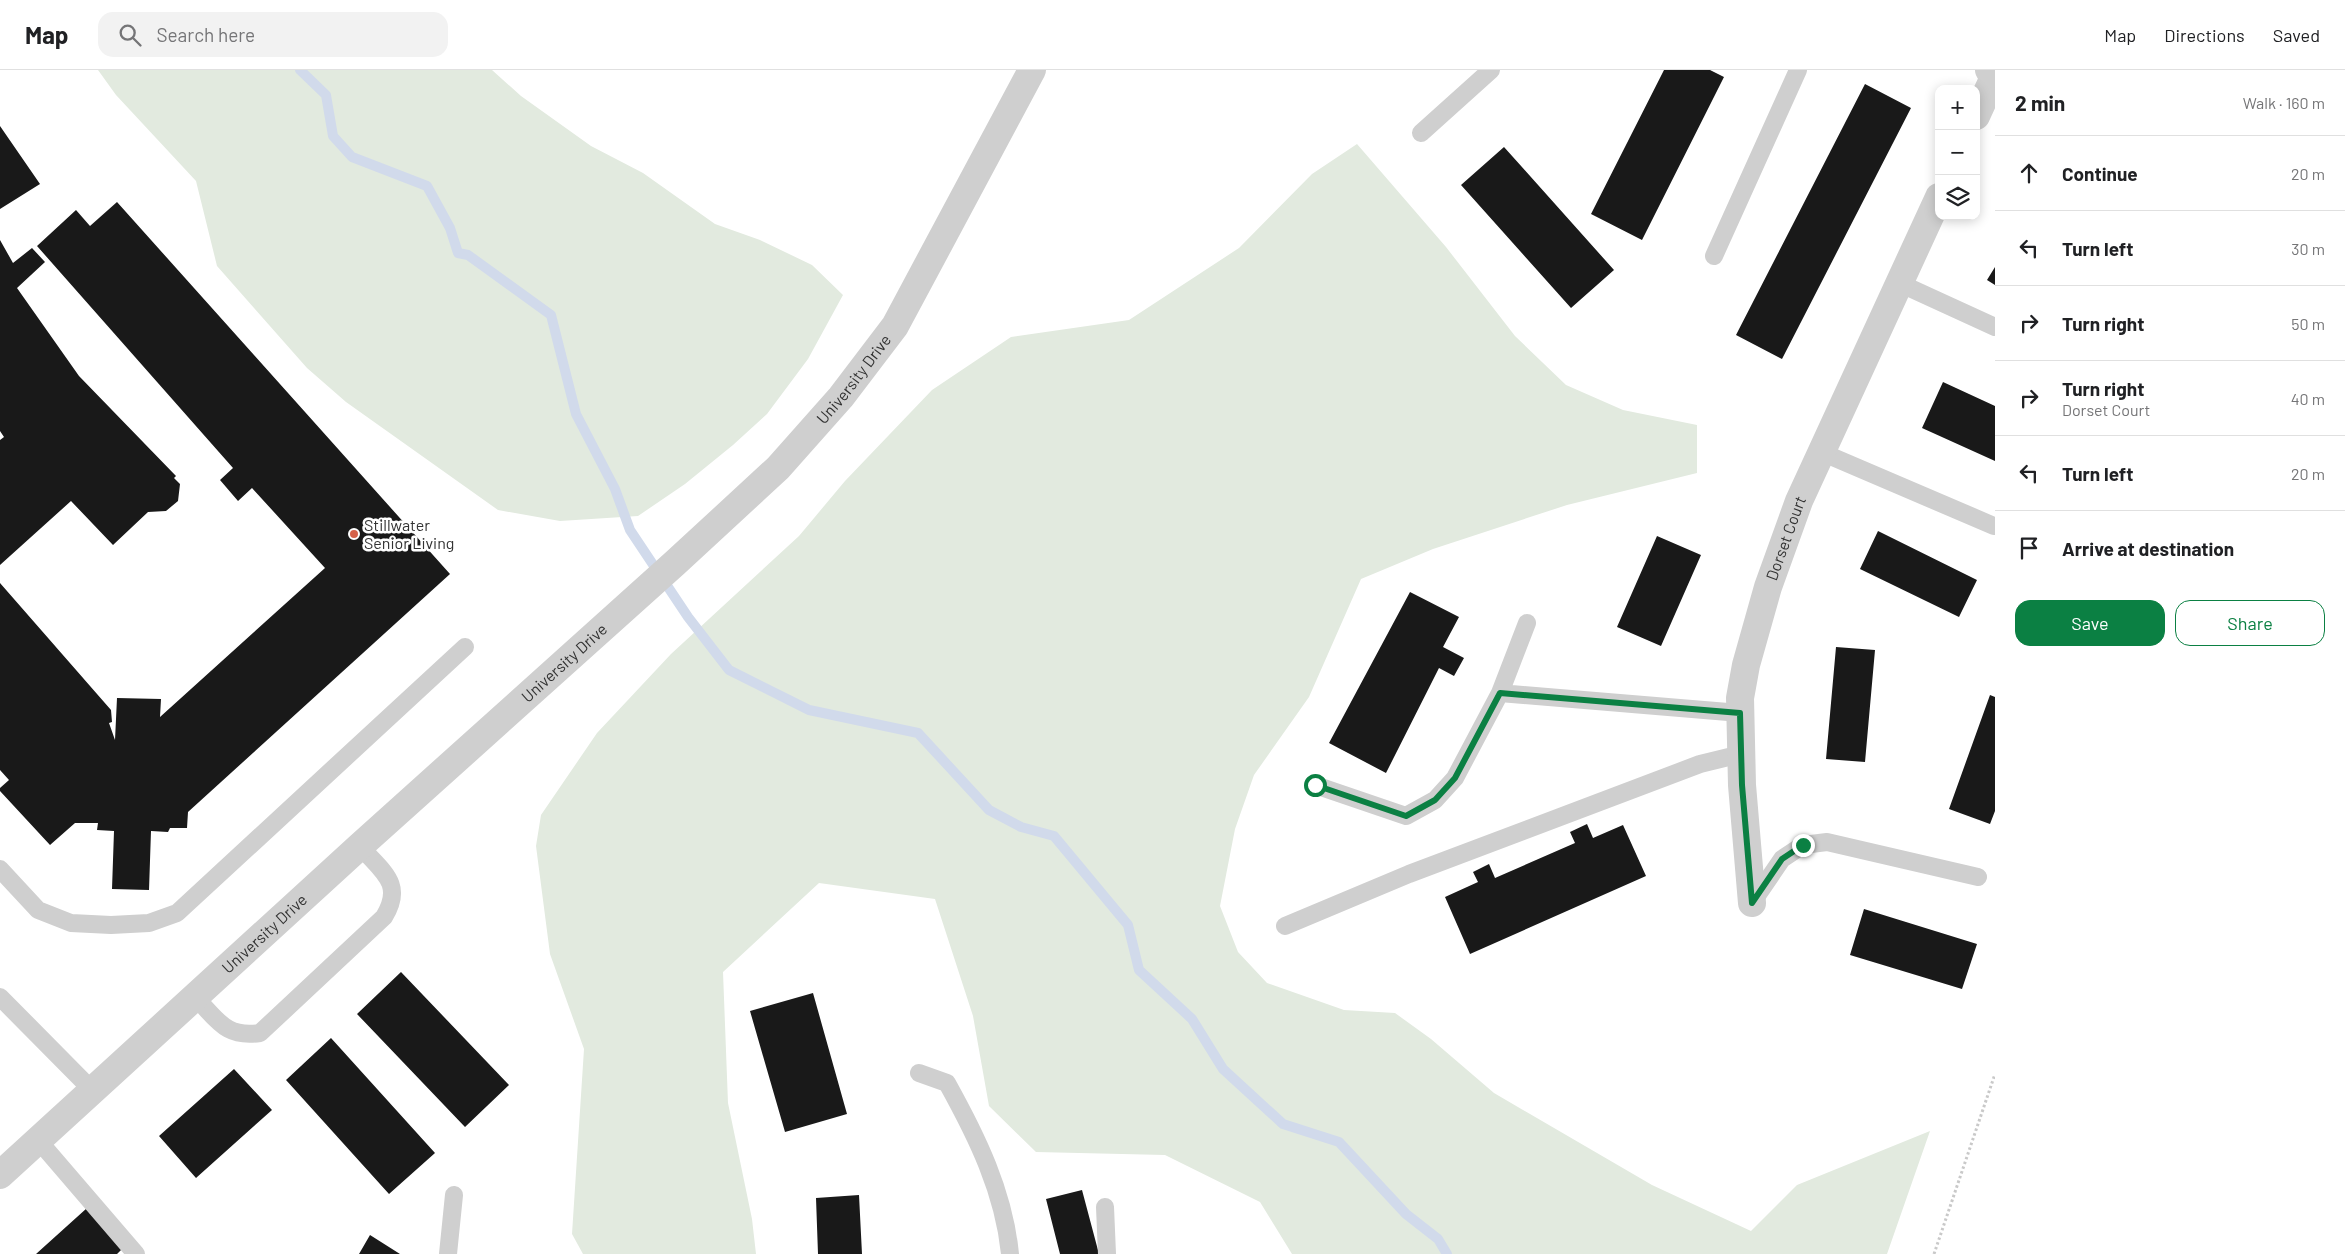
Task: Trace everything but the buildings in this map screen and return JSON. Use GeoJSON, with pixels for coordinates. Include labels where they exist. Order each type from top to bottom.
{"type":"FeatureCollection","features":[{"type":"Feature","properties":{"kind":"street","name":"University Drive"},"geometry":{"type":"LineString","coordinates":[[0,1175],[360,846],[683,557],[778,468],[842,397],[895,326],[1032,70]]}},
{"type":"Feature","properties":{"kind":"street"},"geometry":{"type":"LineString","coordinates":[[1980,107],[1995,74],[1989,70]]}},
{"type":"Feature","properties":{"kind":"street","name":"Dorset Court"},"geometry":{"type":"LineString","coordinates":[[1752,903],[1741,754],[1740,698],[1746,665],[1768,587],[1799,501],[1935,206]]}},
{"type":"Feature","properties":{"kind":"lane"},"geometry":{"type":"LineString","coordinates":[[1421,133],[1491,70]]}},
{"type":"Feature","properties":{"kind":"lane"},"geometry":{"type":"LineString","coordinates":[[1714,256],[1798,70]]}},
{"type":"Feature","properties":{"kind":"lane"},"geometry":{"type":"LineString","coordinates":[[1899,283],[1995,327]]}},
{"type":"Feature","properties":{"kind":"lane"},"geometry":{"type":"LineString","coordinates":[[1821,452],[1994,526]]}},
{"type":"Feature","properties":{"kind":"lane"},"geometry":{"type":"LineString","coordinates":[[1315,785],[1406,816],[1435,800],[1455,778],[1500,693],[1526,623]]}},
{"type":"Feature","properties":{"kind":"lane"},"geometry":{"type":"LineString","coordinates":[[0,869],[38,910],[71,923],[111,925],[149,923],[177,913],[464,647]]}},
{"type":"Feature","properties":{"kind":"lane"},"geometry":{"type":"LineString","coordinates":[[1500,693],[1740,713]]}},
{"type":"Feature","properties":{"kind":"lane"},"geometry":{"type":"LineString","coordinates":[[1285,926],[1409,874],[1700,764],[1741,754]]}},
{"type":"Feature","properties":{"kind":"lane"},"geometry":{"type":"LineString","coordinates":[[1752,903],[1782,859],[1803,845],[1827,842],[1978,877]]}},
{"type":"Feature","properties":{"kind":"lane"},"geometry":{"type":"LineString","coordinates":[[195,997],[234,1034],[260,1033],[384,917],[391,906],[394,894],[390,880],[360,846]]}},
{"type":"Feature","properties":{"kind":"lane"},"geometry":{"type":"LineString","coordinates":[[0,997],[93,1091]]}},
{"type":"Feature","properties":{"kind":"lane"},"geometry":{"type":"LineString","coordinates":[[919,1073],[947,1083],[975,1133],[1000,1198],[1007,1225],[1010,1254]]}},
{"type":"Feature","properties":{"kind":"lane"},"geometry":{"type":"LineString","coordinates":[[38,1140],[136,1254]]}},
{"type":"Feature","properties":{"kind":"lane"},"geometry":{"type":"LineString","coordinates":[[448,1254],[454,1195]]}},
{"type":"Feature","properties":{"kind":"lane"},"geometry":{"type":"LineString","coordinates":[[1105,1207],[1107,1254]]}},
{"type":"Feature","properties":{"kind":"path"},"geometry":{"type":"LineString","coordinates":[[1934,1254],[1995,1074]]}},
{"type":"Feature","properties":{"kind":"shaded area"},"geometry":{"type":"Polygon","coordinates":[[[98,70],[492,70],[521,96],[591,146],[643,173],[715,224],[760,240],[812,265],[843,295],[808,359],[767,414],[733,445],[685,484],[638,516],[560,521],[498,510],[346,402],[307,368],[217,266],[196,181],[116,95],[98,70]]]}},
{"type":"Feature","properties":{"kind":"shaded area"},"geometry":{"type":"Polygon","coordinates":[[[1357,144],[1446,247],[1515,336],[1566,385],[1623,410],[1697,425],[1697,473],[1567,505],[1433,549],[1361,579],[1309,697],[1254,775],[1235,829],[1220,906],[1238,952],[1267,983],[1344,1010],[1395,1013],[1431,1039],[1494,1093],[1652,1185],[1751,1231],[1797,1185],[1930,1131],[1887,1254],[1292,1254],[1260,1202],[1165,1155],[1036,1152],[989,1106],[973,1016],[935,899],[819,883],[723,972],[728,1103],[752,1219],[756,1254],[583,1254],[572,1234],[584,1049],[550,954],[536,846],[541,815],[597,733],[671,654],[799,536],[845,481],[932,390],[1011,337],[1129,320],[1239,248],[1312,174],[1357,144]]]}},
{"type":"Feature","properties":{"kind":"waterway"},"geometry":{"type":"LineString","coordinates":[[300,70],[326,95],[333,136],[352,157],[427,186],[450,228],[458,253],[468,255],[551,315],[576,414],[615,489],[630,530],[688,617],[729,670],[809,710],[918,733],[989,810],[1021,827],[1054,836],[1128,925],[1139,970],[1192,1019],[1223,1069],[1283,1124],[1339,1142],[1406,1214],[1438,1239],[1447,1254]]}},
{"type":"Feature","properties":{"kind":"place","name":"Stillwater Senior Living"},"geometry":{"type":"Point","coordinates":[354,534]}},
{"type":"Feature","properties":{"kind":"route"},"geometry":{"type":"LineString","coordinates":[[1315,785],[1406,816],[1435,800],[1455,778],[1500,693],[1740,713],[1742,785],[1752,903],[1782,859],[1803,845]]}}]}
